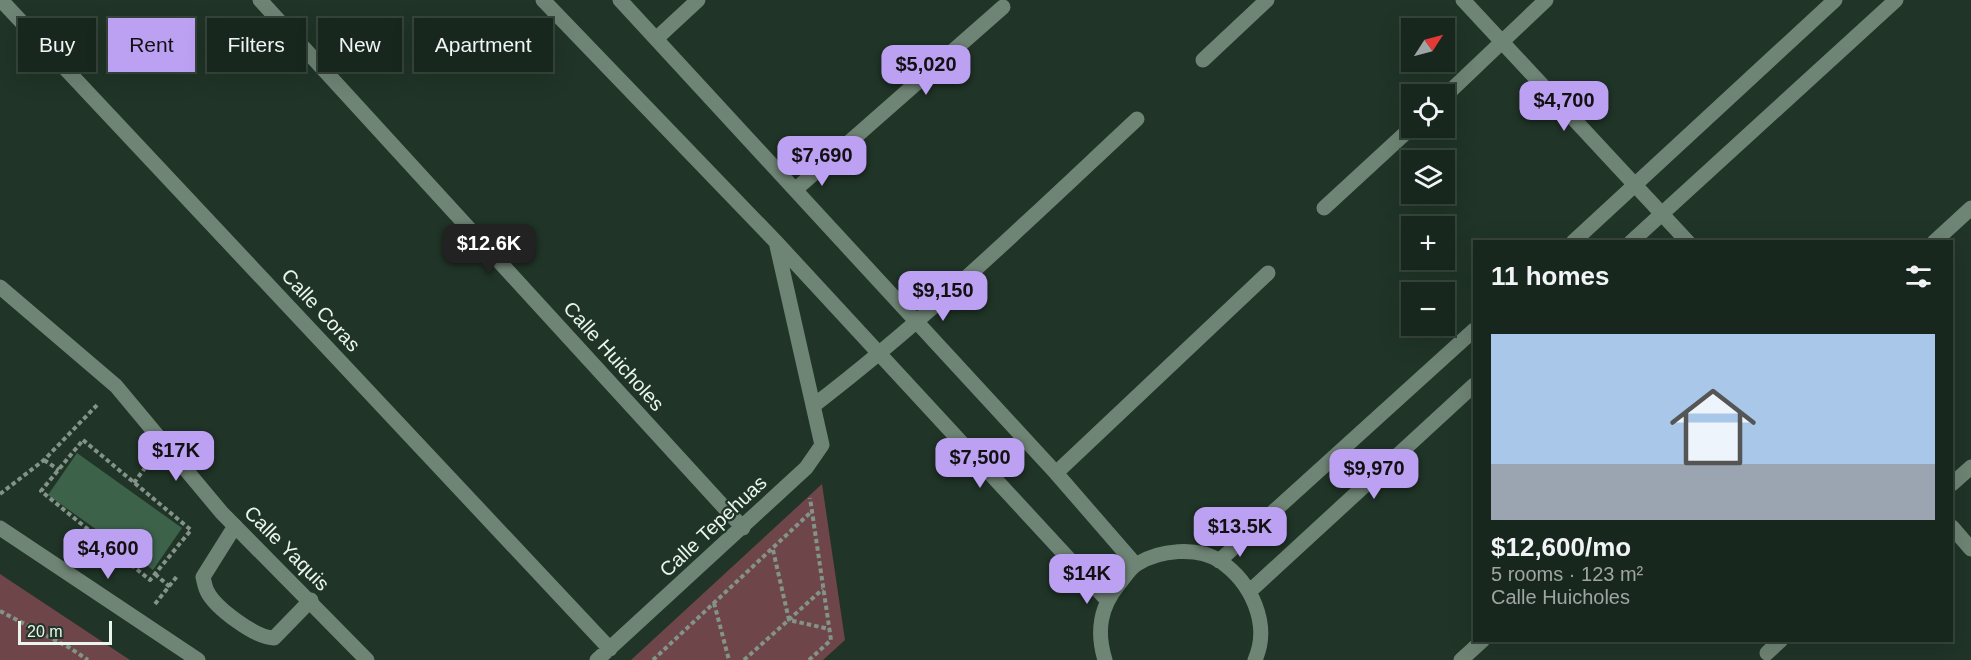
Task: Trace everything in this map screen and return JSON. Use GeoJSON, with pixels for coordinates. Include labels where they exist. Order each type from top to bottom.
{"type":"FeatureCollection","features":[{"type":"Feature","properties":{"kind":"street","name":"Calle Coras"},"geometry":{"type":"LineString","coordinates":[[1,0],[610,649]]}},
{"type":"Feature","properties":{"kind":"street","name":"Calle Huicholes"},"geometry":{"type":"LineString","coordinates":[[260,0],[743,528]]}},
{"type":"Feature","properties":{"kind":"street"},"geometry":{"type":"LineString","coordinates":[[543,0],[777,243],[878,356],[1106,599]]}},
{"type":"Feature","properties":{"kind":"street"},"geometry":{"type":"LineString","coordinates":[[620,0],[1056,473],[1135,564]]}},
{"type":"Feature","properties":{"kind":"street"},"geometry":{"type":"LineString","coordinates":[[657,38],[698,0]]}},
{"type":"Feature","properties":{"kind":"street"},"geometry":{"type":"LineString","coordinates":[[1203,60],[1267,0]]}},
{"type":"Feature","properties":{"kind":"street"},"geometry":{"type":"LineString","coordinates":[[1463,0],[1686,240]]}},
{"type":"Feature","properties":{"kind":"street"},"geometry":{"type":"LineString","coordinates":[[1455,86],[1546,0]]}},
{"type":"Feature","properties":{"kind":"street"},"geometry":{"type":"LineString","coordinates":[[1575,240],[1835,0]]}},
{"type":"Feature","properties":{"kind":"street"},"geometry":{"type":"LineString","coordinates":[[1633,240],[1896,0]]}},
{"type":"Feature","properties":{"kind":"street"},"geometry":{"type":"LineString","coordinates":[[795,189],[1003,7]]}},
{"type":"Feature","properties":{"kind":"street"},"geometry":{"type":"LineString","coordinates":[[813,406],[917,323],[1137,119]]}},
{"type":"Feature","properties":{"kind":"street"},"geometry":{"type":"LineString","coordinates":[[1324,208],[1401,137]]}},
{"type":"Feature","properties":{"kind":"street"},"geometry":{"type":"LineString","coordinates":[[1936,240],[1971,208]]}},
{"type":"Feature","properties":{"kind":"street","name":"Calle Tepehuas"},"geometry":{"type":"LineString","coordinates":[[597,660],[806,468],[822,445],[777,243]]}},
{"type":"Feature","properties":{"kind":"street"},"geometry":{"type":"LineString","coordinates":[[1056,473],[1268,273]]}},
{"type":"Feature","properties":{"kind":"street","name":"Calle Yaquis"},"geometry":{"type":"LineString","coordinates":[[0,287],[116,386],[235,526],[311,600],[368,660]]}},
{"type":"Feature","properties":{"kind":"street"},"geometry":{"type":"LineString","coordinates":[[1219,561],[1473,331]]}},
{"type":"Feature","properties":{"kind":"street"},"geometry":{"type":"LineString","coordinates":[[1250,591],[1473,386]]}},
{"type":"Feature","properties":{"kind":"street"},"geometry":{"type":"LineString","coordinates":[[1953,483],[1971,466]]}},
{"type":"Feature","properties":{"kind":"street"},"geometry":{"type":"LineString","coordinates":[[235,526],[203,577],[207,592],[221,607],[263,638],[274,638],[311,600]]}},
{"type":"Feature","properties":{"kind":"street"},"geometry":{"type":"LineString","coordinates":[[0,528],[198,660]]}},
{"type":"Feature","properties":{"kind":"street"},"geometry":{"type":"LineString","coordinates":[[1953,528],[1971,549]]}},
{"type":"Feature","properties":{"kind":"street"},"geometry":{"type":"LineString","coordinates":[[1105,660],[1100,645],[1100,622],[1106,599],[1135,564],[1159,554],[1190,552],[1219,561],[1250,591],[1260,621],[1259,652],[1255,660]]}},
{"type":"Feature","properties":{"kind":"street"},"geometry":{"type":"LineString","coordinates":[[1461,660],[1481,642]]}},
{"type":"Feature","properties":{"kind":"street"},"geometry":{"type":"LineString","coordinates":[[1767,653],[1779,642]]}},
{"type":"Feature","properties":{"kind":"path"},"geometry":{"type":"LineString","coordinates":[[0,494],[44,459],[116,386]]}},
{"type":"Feature","properties":{"kind":"path"},"geometry":{"type":"LineString","coordinates":[[83,440],[191,530],[155,574],[150,580],[41,492],[83,440]]}},
{"type":"Feature","properties":{"kind":"path"},"geometry":{"type":"LineString","coordinates":[[44,459],[59,470]]}},
{"type":"Feature","properties":{"kind":"path"},"geometry":{"type":"LineString","coordinates":[[806,468],[831,640],[809,660]]}},
{"type":"Feature","properties":{"kind":"path"},"geometry":{"type":"LineString","coordinates":[[653,660],[811,512]]}},
{"type":"Feature","properties":{"kind":"path"},"geometry":{"type":"LineString","coordinates":[[772,549],[789,620]]}},
{"type":"Feature","properties":{"kind":"path"},"geometry":{"type":"LineString","coordinates":[[155,574],[170,587]]}},
{"type":"Feature","properties":{"kind":"path"},"geometry":{"type":"LineString","coordinates":[[744,660],[823,589]]}},
{"type":"Feature","properties":{"kind":"path"},"geometry":{"type":"LineString","coordinates":[[714,603],[729,660]]}},
{"type":"Feature","properties":{"kind":"path"},"geometry":{"type":"LineString","coordinates":[[0,611],[88,660]]}},
{"type":"Feature","properties":{"kind":"path"},"geometry":{"type":"LineString","coordinates":[[789,620],[829,629]]}},
{"type":"Feature","properties":{"kind":"shaded area"},"geometry":{"type":"Polygon","coordinates":[[[822,484],[845,640],[823,660],[631,660],[822,484]]]}},
{"type":"Feature","properties":{"kind":"shaded area"},"geometry":{"type":"Polygon","coordinates":[[[0,574],[130,660],[0,660],[0,574]]]}},
{"type":"Feature","properties":{"kind":"building"},"geometry":{"type":"Polygon","coordinates":[[[77,453],[182,528],[153,570],[48,495],[77,453]]]}}]}
